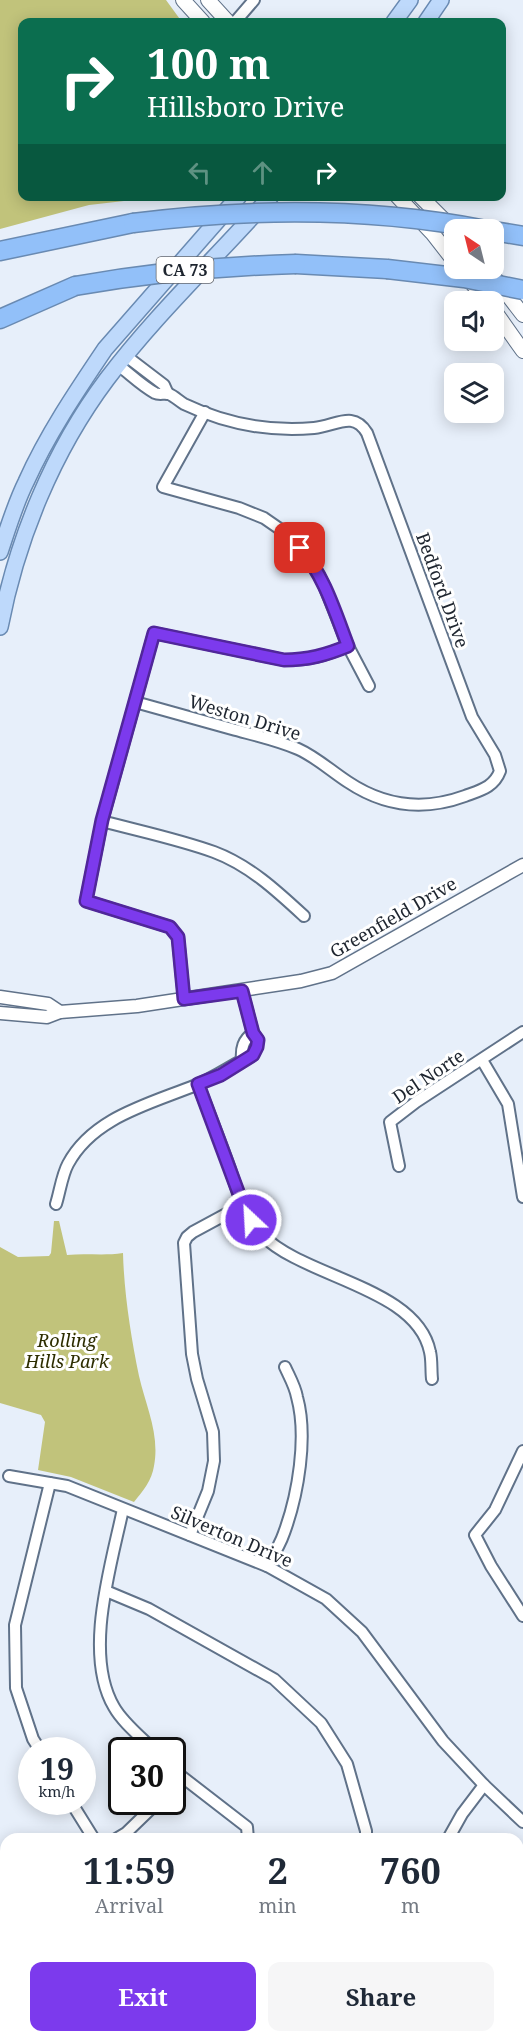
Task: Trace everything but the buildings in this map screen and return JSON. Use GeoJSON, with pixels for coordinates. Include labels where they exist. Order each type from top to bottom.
{"type":"FeatureCollection","features":[{"type":"Feature","properties":{"kind":"highway"},"geometry":{"type":"LineString","coordinates":[[0,251],[133,223],[220,213],[286,211],[444,221]]}},
{"type":"Feature","properties":{"kind":"highway"},"geometry":{"type":"LineString","coordinates":[[504,233],[523,236]]}},
{"type":"Feature","properties":{"kind":"highway"},"geometry":{"type":"LineString","coordinates":[[0,241],[30,243]]}},
{"type":"Feature","properties":{"kind":"highway","name":"CA 73"},"geometry":{"type":"LineString","coordinates":[[75,286],[137,275],[184,270],[243,265],[296,264],[387,268],[464,278],[523,290]]}},
{"type":"Feature","properties":{"kind":"highway"},"geometry":{"type":"LineString","coordinates":[[0,305],[75,286]]}},
{"type":"Feature","properties":{"kind":"highway"},"geometry":{"type":"LineString","coordinates":[[0,319],[75,286]]}},
{"type":"Feature","properties":{"kind":"main road"},"geometry":{"type":"LineString","coordinates":[[183,0],[199,18]]}},
{"type":"Feature","properties":{"kind":"main road"},"geometry":{"type":"LineString","coordinates":[[208,0],[224,18]]}},
{"type":"Feature","properties":{"kind":"main road"},"geometry":{"type":"LineString","coordinates":[[397,18],[410,0]]}},
{"type":"Feature","properties":{"kind":"main road"},"geometry":{"type":"LineString","coordinates":[[429,18],[441,0]]}},
{"type":"Feature","properties":{"kind":"main road"},"geometry":{"type":"LineString","coordinates":[[0,552],[25,483],[69,402],[105,349],[236,201]]}},
{"type":"Feature","properties":{"kind":"main road"},"geometry":{"type":"LineString","coordinates":[[0,627],[19,551],[45,486],[74,431],[122,360],[266,201]]}},
{"type":"Feature","properties":{"kind":"main road"},"geometry":{"type":"LineString","coordinates":[[402,201],[444,248]]}},
{"type":"Feature","properties":{"kind":"main road"},"geometry":{"type":"LineString","coordinates":[[425,201],[444,221]]}},
{"type":"Feature","properties":{"kind":"main road"},"geometry":{"type":"LineString","coordinates":[[469,279],[478,291]]}},
{"type":"Feature","properties":{"kind":"main road"},"geometry":{"type":"LineString","coordinates":[[495,279],[523,315]]}},
{"type":"Feature","properties":{"kind":"main road"},"geometry":{"type":"LineString","coordinates":[[504,324],[523,351]]}},
{"type":"Feature","properties":{"kind":"street"},"geometry":{"type":"LineString","coordinates":[[238,18],[254,0]]}},
{"type":"Feature","properties":{"kind":"street"},"geometry":{"type":"LineString","coordinates":[[122,360],[157,394],[168,394],[184,404],[205,412],[163,487],[239,508],[264,518],[290,536],[310,559],[323,583],[348,646],[369,686]]}},
{"type":"Feature","properties":{"kind":"street","name":"Bedford Drive"},"geometry":{"type":"LineString","coordinates":[[205,412],[232,423],[263,428],[293,430],[322,428],[350,420],[357,421],[363,426],[472,717],[495,755],[500,771]]}},
{"type":"Feature","properties":{"kind":"street"},"geometry":{"type":"LineString","coordinates":[[184,999],[178,937],[170,927],[86,901],[102,820],[154,633],[284,660],[323,657],[348,646]]}},
{"type":"Feature","properties":{"kind":"street","name":"Weston Drive"},"geometry":{"type":"LineString","coordinates":[[135,702],[299,749],[374,797],[397,804],[442,804],[487,787],[496,781],[500,771]]}},
{"type":"Feature","properties":{"kind":"street"},"geometry":{"type":"LineString","coordinates":[[102,820],[214,852],[241,866],[269,885],[304,916]]}},
{"type":"Feature","properties":{"kind":"street","name":"Greenfield Drive"},"geometry":{"type":"LineString","coordinates":[[0,1013],[47,1017],[60,1012],[137,1006],[242,991],[332,973],[523,865]]}},
{"type":"Feature","properties":{"kind":"street"},"geometry":{"type":"LineString","coordinates":[[56,1204],[68,1165],[82,1144],[100,1127],[119,1116],[221,1075],[253,1055],[258,1040],[253,1033],[242,991]]}},
{"type":"Feature","properties":{"kind":"street","name":"Greenfield Drive"},"geometry":{"type":"LineString","coordinates":[[0,997],[48,1004],[60,1012]]}},
{"type":"Feature","properties":{"kind":"street","name":"Del Norte"},"geometry":{"type":"LineString","coordinates":[[399,1166],[390,1122],[416,1102],[523,1032]]}},
{"type":"Feature","properties":{"kind":"street"},"geometry":{"type":"LineString","coordinates":[[482,1060],[508,1104],[523,1197]]}},
{"type":"Feature","properties":{"kind":"street"},"geometry":{"type":"LineString","coordinates":[[198,1084],[243,1205],[261,1234],[292,1257],[377,1295],[408,1315],[421,1332],[430,1350],[432,1379]]}},
{"type":"Feature","properties":{"kind":"street"},"geometry":{"type":"LineString","coordinates":[[190,1534],[208,1491],[214,1461],[213,1432],[192,1354],[184,1243],[187,1237],[194,1232],[243,1205]]}},
{"type":"Feature","properties":{"kind":"street"},"geometry":{"type":"LineString","coordinates":[[267,1566],[283,1535],[293,1503],[301,1453],[301,1423],[297,1396],[285,1366]]}},
{"type":"Feature","properties":{"kind":"street"},"geometry":{"type":"LineString","coordinates":[[523,1451],[495,1510],[475,1535],[490,1566],[523,1616]]}},
{"type":"Feature","properties":{"kind":"street","name":"Silverton Drive"},"geometry":{"type":"LineString","coordinates":[[9,1476],[67,1486],[267,1566],[326,1599],[362,1632],[443,1742],[523,1822]]}},
{"type":"Feature","properties":{"kind":"street"},"geometry":{"type":"LineString","coordinates":[[32,1737],[16,1688],[15,1625],[51,1482]]}},
{"type":"Feature","properties":{"kind":"street"},"geometry":{"type":"LineString","coordinates":[[123,1509],[98,1643],[100,1667],[109,1695],[118,1714],[141,1737]]}},
{"type":"Feature","properties":{"kind":"street"},"geometry":{"type":"LineString","coordinates":[[106,1591],[149,1609],[274,1679],[321,1724],[347,1764],[366,1833]]}},
{"type":"Feature","properties":{"kind":"street"},"geometry":{"type":"LineString","coordinates":[[186,1784],[246,1827],[247,1833]]}},
{"type":"Feature","properties":{"kind":"street"},"geometry":{"type":"LineString","coordinates":[[451,1833],[462,1814],[484,1785]]}},
{"type":"Feature","properties":{"kind":"street"},"geometry":{"type":"LineString","coordinates":[[79,1815],[90,1833]]}},
{"type":"Feature","properties":{"kind":"street"},"geometry":{"type":"LineString","coordinates":[[126,1833],[146,1815]]}},
{"type":"Feature","properties":{"kind":"green space"},"geometry":{"type":"Polygon","coordinates":[[[0,0],[166,0],[179,18],[18,18],[18,201],[124,201],[89,205],[0,229],[0,0]]]}},
{"type":"Feature","properties":{"kind":"green space","name":"Rolling Hills Park"},"geometry":{"type":"Polygon","coordinates":[[[54,1221],[59,1221],[67,1255],[123,1253],[126,1299],[133,1346],[155,1443],[151,1476],[134,1502],[71,1477],[38,1470],[45,1422],[41,1415],[0,1403],[0,1247],[18,1257],[49,1256],[54,1221]]]}},
{"type":"Feature","properties":{"kind":"route"},"geometry":{"type":"LineString","coordinates":[[251,1220],[243,1205],[198,1084],[221,1075],[253,1055],[257,1047],[258,1040],[253,1033],[242,991],[184,999],[178,937],[174,931],[170,927],[86,901],[102,820],[154,633],[284,660],[323,657],[348,646],[323,583],[310,559],[300,548]]}}]}
